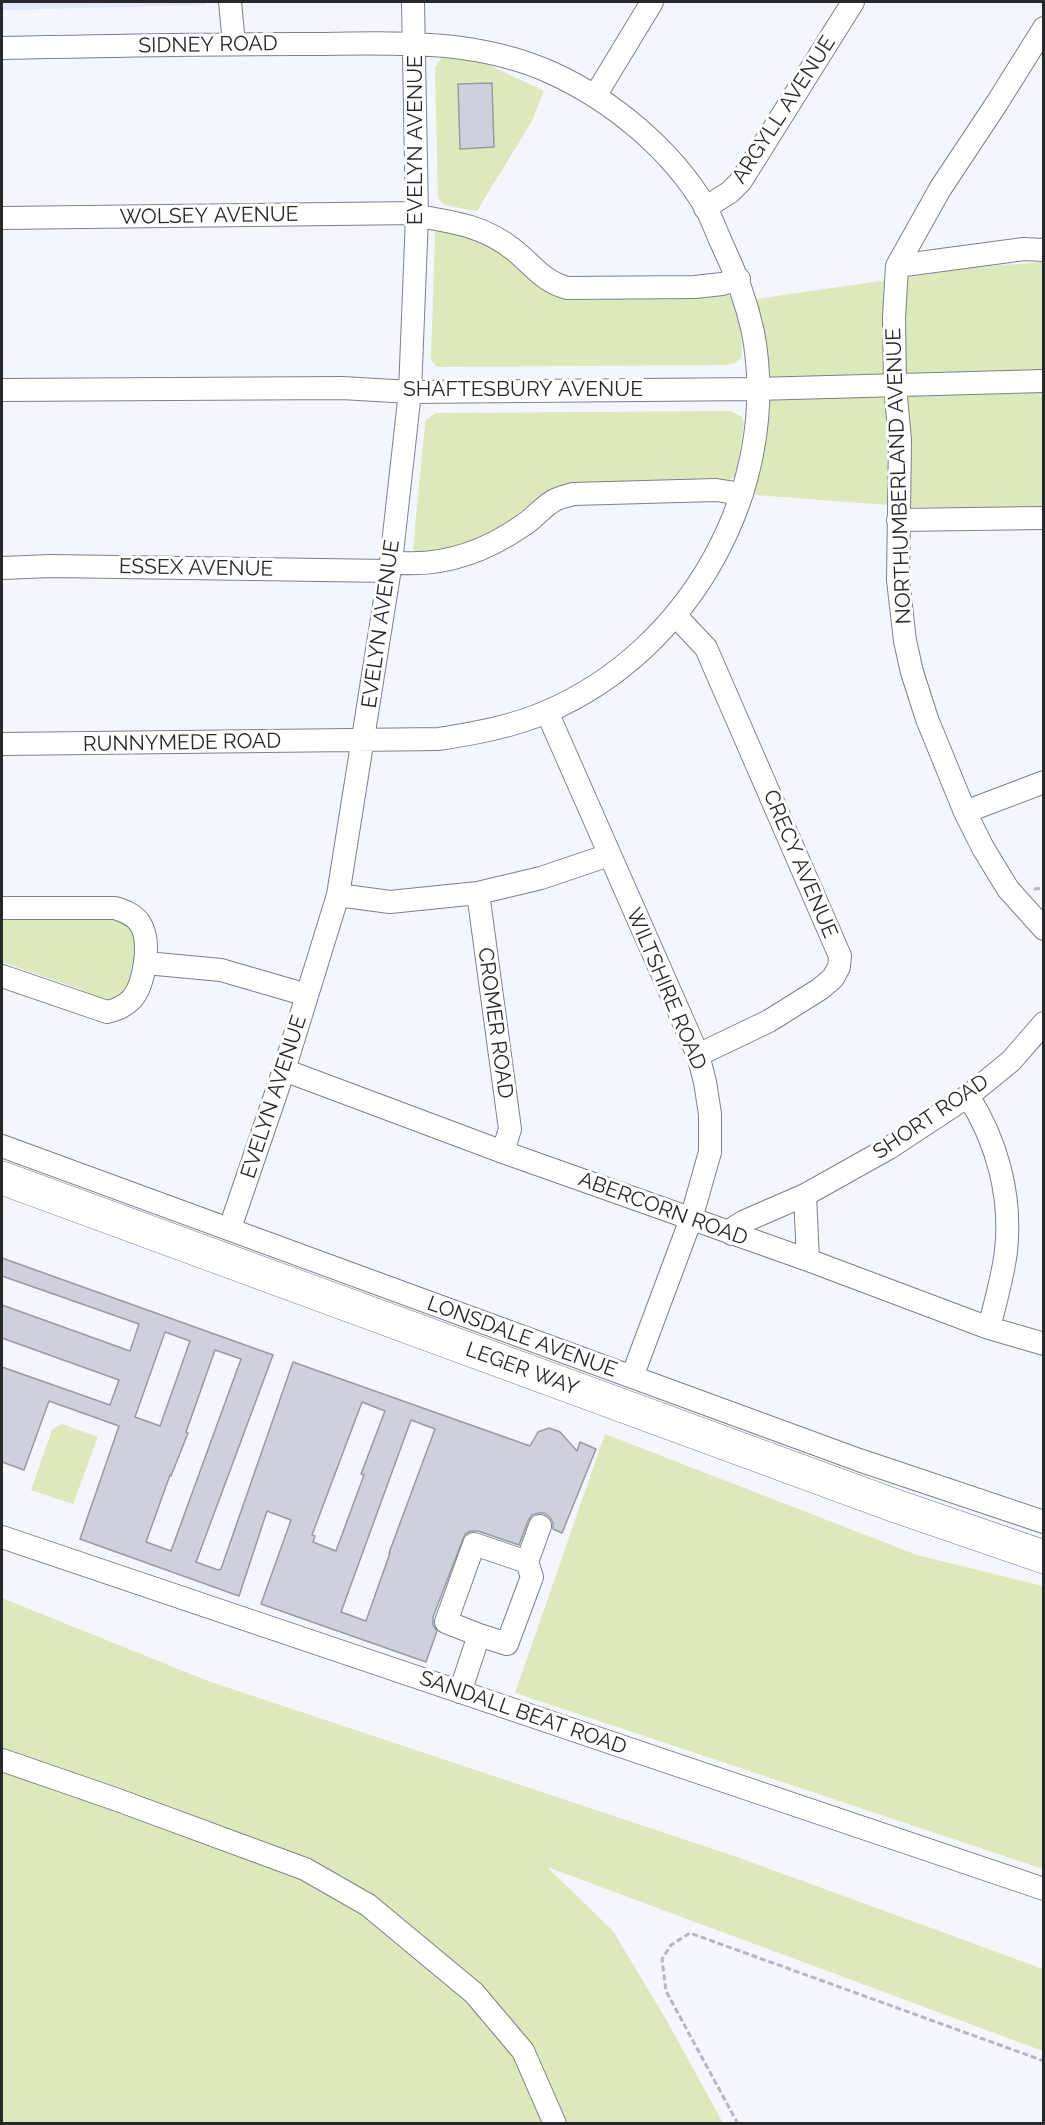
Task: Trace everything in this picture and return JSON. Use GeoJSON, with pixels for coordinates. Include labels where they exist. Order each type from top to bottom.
{"type":"FeatureCollection","features":[{"type":"Feature","properties":{"kind":"highway","name":"LEGER WAY"},"geometry":{"type":"LineString","coordinates":[[2,1178],[893,1505],[1044,1557]]}},
{"type":"Feature","properties":{"kind":"street"},"geometry":{"type":"LineString","coordinates":[[230,2],[234,44]]}},
{"type":"Feature","properties":{"kind":"street","name":"EVELYN AVENUE"},"geometry":{"type":"LineString","coordinates":[[230,1228],[284,1070],[338,895],[391,566],[410,392],[417,215],[413,2]]}},
{"type":"Feature","properties":{"kind":"street"},"geometry":{"type":"LineString","coordinates":[[595,96],[652,2]]}},
{"type":"Feature","properties":{"kind":"street","name":"ARGYLL AVENUE"},"geometry":{"type":"LineString","coordinates":[[705,208],[730,192],[741,181],[853,2]]}},
{"type":"Feature","properties":{"kind":"street","name":"NORTHUMBERLAND AVENUE"},"geometry":{"type":"LineString","coordinates":[[1044,28],[940,189],[897,266],[894,301],[895,386],[900,440],[898,580],[904,641],[927,719],[965,812],[1008,889],[1044,929]]}},
{"type":"Feature","properties":{"kind":"street","name":"SIDNEY ROAD"},"geometry":{"type":"LineString","coordinates":[[2,48],[415,44],[482,50],[552,73],[595,96],[635,126],[668,158],[705,208],[739,279],[753,334],[757,389]]}},
{"type":"Feature","properties":{"kind":"street","name":"WOLSEY AVENUE"},"geometry":{"type":"LineString","coordinates":[[2,218],[417,215],[462,223],[480,230],[514,250],[553,284],[567,288],[695,287],[722,284],[739,279]]}},
{"type":"Feature","properties":{"kind":"street"},"geometry":{"type":"LineString","coordinates":[[897,266],[1024,249],[1044,250]]}},
{"type":"Feature","properties":{"kind":"street","name":"SHAFTESBURY AVENUE"},"geometry":{"type":"LineString","coordinates":[[2,390],[342,388],[410,392],[757,389],[1044,381]]}},
{"type":"Feature","properties":{"kind":"street","name":"RUNNYMEDE ROAD"},"geometry":{"type":"LineString","coordinates":[[2,744],[439,739],[485,731],[548,712],[587,690],[622,666],[676,616],[720,549],[742,494],[755,436],[757,389]]}},
{"type":"Feature","properties":{"kind":"street","name":"ESSEX AVENUE"},"geometry":{"type":"LineString","coordinates":[[2,568],[422,564],[463,557],[485,549],[525,525],[554,500],[573,494],[716,490],[742,494]]}},
{"type":"Feature","properties":{"kind":"street"},"geometry":{"type":"LineString","coordinates":[[898,520],[1044,518]]}},
{"type":"Feature","properties":{"kind":"street","name":"CRECY AVENUE"},"geometry":{"type":"LineString","coordinates":[[676,616],[706,648],[840,956],[839,967],[833,978],[820,989],[769,1021],[698,1055]]}},
{"type":"Feature","properties":{"kind":"street","name":"WILTSHIRE ROAD"},"geometry":{"type":"LineString","coordinates":[[548,712],[698,1055],[705,1082],[711,1134],[710,1152],[691,1219],[632,1377]]}},
{"type":"Feature","properties":{"kind":"street"},"geometry":{"type":"LineString","coordinates":[[965,812],[1044,782]]}},
{"type":"Feature","properties":{"kind":"street"},"geometry":{"type":"LineString","coordinates":[[338,895],[390,902],[478,892],[541,878],[609,855]]}},
{"type":"Feature","properties":{"kind":"street","name":"CROMER ROAD"},"geometry":{"type":"LineString","coordinates":[[478,892],[510,1129],[503,1152]]}},
{"type":"Feature","properties":{"kind":"street"},"geometry":{"type":"LineString","coordinates":[[2,908],[115,908],[126,911],[141,924],[144,932],[146,963],[133,998],[124,1006],[107,1012],[2,976]]}},
{"type":"Feature","properties":{"kind":"street"},"geometry":{"type":"LineString","coordinates":[[146,963],[221,970],[308,995]]}},
{"type":"Feature","properties":{"kind":"street","name":"SHORT ROAD"},"geometry":{"type":"LineString","coordinates":[[732,1234],[735,1227],[745,1221],[806,1195],[890,1148],[968,1096],[1011,1061],[1044,1023]]}},
{"type":"Feature","properties":{"kind":"street","name":"ABERCORN ROAD"},"geometry":{"type":"LineString","coordinates":[[284,1070],[989,1328],[1044,1344]]}},
{"type":"Feature","properties":{"kind":"street"},"geometry":{"type":"LineString","coordinates":[[968,1096],[989,1134],[999,1164],[1007,1211],[1006,1250],[989,1328]]}},
{"type":"Feature","properties":{"kind":"street","name":"LONSDALE AVENUE"},"geometry":{"type":"LineString","coordinates":[[2,1146],[860,1460],[1044,1522]]}},
{"type":"Feature","properties":{"kind":"street"},"geometry":{"type":"LineString","coordinates":[[806,1195],[808,1260]]}},
{"type":"Feature","properties":{"kind":"street"},"geometry":{"type":"LineString","coordinates":[[527,1562],[474,1544],[446,1622],[507,1644],[532,1577],[527,1562],[540,1526]]}},
{"type":"Feature","properties":{"kind":"street","name":"SANDALL BEAT ROAD"},"geometry":{"type":"LineString","coordinates":[[2,1537],[1044,1889]]}},
{"type":"Feature","properties":{"kind":"street"},"geometry":{"type":"LineString","coordinates":[[460,1692],[479,1635]]}},
{"type":"Feature","properties":{"kind":"street"},"geometry":{"type":"LineString","coordinates":[[2,1760],[115,1798],[304,1869],[368,1905],[474,1993],[488,2009],[523,2050],[555,2124]]}},
{"type":"Feature","properties":{"kind":"path"},"geometry":{"type":"LineString","coordinates":[[738,2124],[666,1991],[662,1959],[671,1944],[690,1933],[1044,2061]]}},
{"type":"Feature","properties":{"kind":"shaded area"},"geometry":{"type":"Polygon","coordinates":[[[2,2],[206,2],[206,5],[2,10],[2,2]]]}},
{"type":"Feature","properties":{"kind":"green space"},"geometry":{"type":"Polygon","coordinates":[[[442,58],[482,62],[544,91],[532,121],[477,211],[444,205],[438,198],[435,67],[442,58]]]}},
{"type":"Feature","properties":{"kind":"green space"},"geometry":{"type":"Polygon","coordinates":[[[441,228],[471,232],[544,284],[722,292],[733,299],[736,305],[741,338],[741,358],[735,363],[726,365],[437,367],[431,360],[435,232],[441,228]]]}},
{"type":"Feature","properties":{"kind":"green space"},"geometry":{"type":"Polygon","coordinates":[[[1043,262],[1043,510],[914,507],[755,495],[768,418],[767,349],[756,299],[977,267],[1043,262]]]}},
{"type":"Feature","properties":{"kind":"green space"},"geometry":{"type":"Polygon","coordinates":[[[731,411],[742,417],[744,424],[736,475],[728,481],[592,485],[493,537],[421,556],[413,549],[425,424],[426,420],[436,413],[731,411]]]}},
{"type":"Feature","properties":{"kind":"green space"},"geometry":{"type":"Polygon","coordinates":[[[2,914],[39,915],[46,920],[93,920],[103,915],[118,916],[133,928],[137,957],[126,994],[111,1003],[86,999],[82,990],[2,962],[2,914]]]}},
{"type":"Feature","properties":{"kind":"green space"},"geometry":{"type":"Polygon","coordinates":[[[62,1424],[98,1437],[73,1504],[31,1490],[52,1430],[62,1424]]]}},
{"type":"Feature","properties":{"kind":"green space"},"geometry":{"type":"Polygon","coordinates":[[[605,1434],[917,1555],[1043,1586],[1043,1869],[515,1693],[605,1434]]]}},
{"type":"Feature","properties":{"kind":"green space"},"geometry":{"type":"Polygon","coordinates":[[[2,1598],[208,1681],[737,1857],[1043,1969],[1043,2051],[547,1867],[613,1931],[667,2021],[723,2123],[2,2123],[2,1598]]]}},
{"type":"Feature","properties":{"kind":"building"},"geometry":{"type":"Polygon","coordinates":[[[492,83],[494,147],[460,149],[458,84],[492,83]]]}},
{"type":"Feature","properties":{"kind":"building"},"geometry":{"type":"Polygon","coordinates":[[[2,1258],[273,1355],[196,1562],[218,1570],[221,1569],[293,1362],[530,1446],[538,1432],[549,1428],[560,1432],[577,1451],[580,1442],[596,1449],[562,1533],[553,1529],[550,1517],[544,1513],[538,1513],[532,1515],[528,1521],[519,1545],[478,1531],[465,1534],[433,1617],[433,1625],[437,1631],[426,1662],[261,1604],[291,1520],[267,1511],[239,1596],[80,1539],[119,1426],[49,1401],[24,1470],[2,1462],[2,1367],[110,1405],[119,1380],[2,1338],[2,1305],[130,1351],[139,1324],[2,1276],[2,1258]],[[165,1332],[135,1417],[160,1426],[190,1341],[165,1332]],[[215,1350],[186,1432],[188,1433],[146,1542],[171,1551],[241,1359],[215,1350]],[[362,1402],[312,1535],[315,1536],[313,1542],[336,1551],[364,1475],[361,1474],[385,1411],[362,1402]],[[411,1420],[341,1612],[366,1621],[435,1429],[411,1420]]]}}]}
